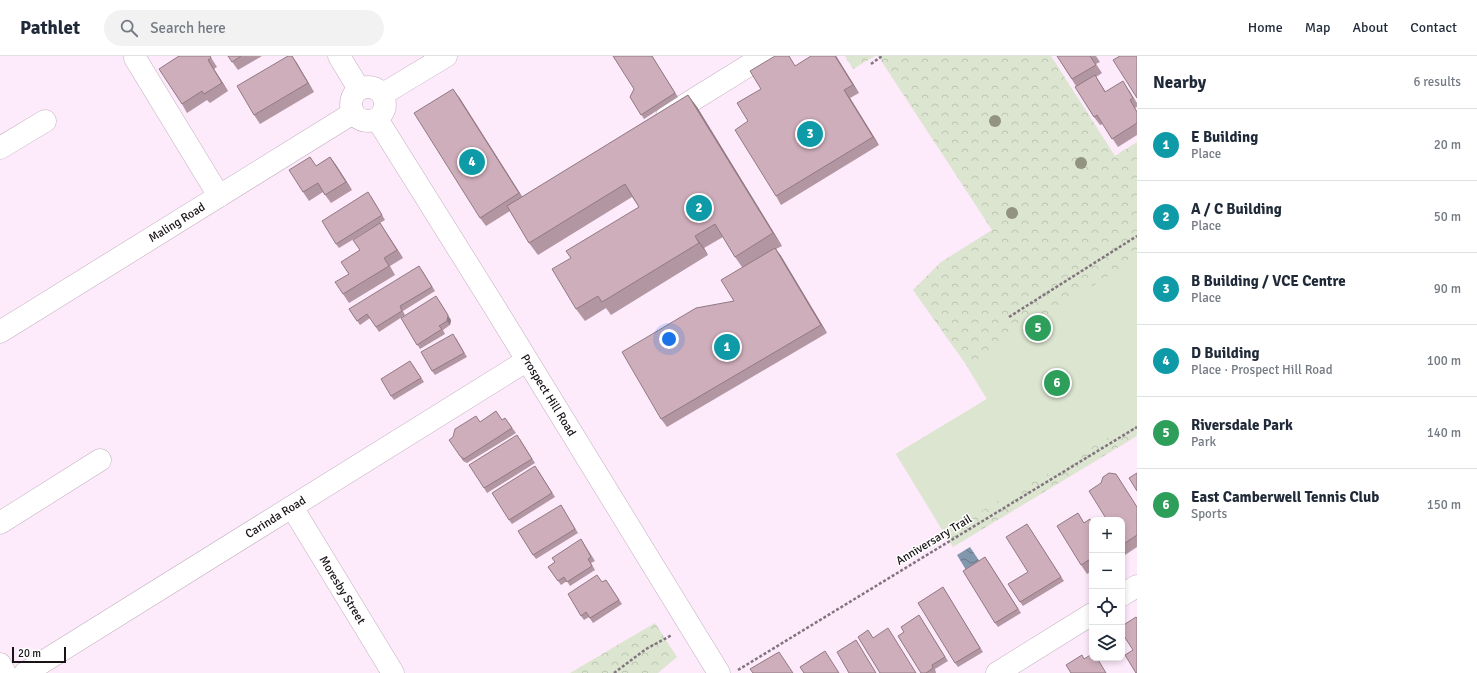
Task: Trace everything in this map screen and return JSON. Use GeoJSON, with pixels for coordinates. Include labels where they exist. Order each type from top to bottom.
{"type":"FeatureCollection","features":[{"type":"Feature","properties":{"kind":"street"},"geometry":{"type":"LineString","coordinates":[[339,56],[358,89]]}},
{"type":"Feature","properties":{"kind":"street"},"geometry":{"type":"LineString","coordinates":[[383,94],[446,56]]}},
{"type":"Feature","properties":{"kind":"street"},"geometry":{"type":"LineString","coordinates":[[652,125],[764,56]]}},
{"type":"Feature","properties":{"kind":"street"},"geometry":{"type":"LineString","coordinates":[[135,58],[219,196]]}},
{"type":"Feature","properties":{"kind":"street"},"geometry":{"type":"LineString","coordinates":[[366,86],[373,87],[383,94],[386,105],[381,115],[370,121],[358,118],[353,113],[351,98],[358,89],[366,86]]}},
{"type":"Feature","properties":{"kind":"street","name":"Maling Road"},"geometry":{"type":"LineString","coordinates":[[0,332],[353,113]]}},
{"type":"Feature","properties":{"kind":"street","name":"Prospect Hill Road"},"geometry":{"type":"LineString","coordinates":[[377,118],[719,673]]}},
{"type":"Feature","properties":{"kind":"street"},"geometry":{"type":"LineString","coordinates":[[0,148],[44,121]]}},
{"type":"Feature","properties":{"kind":"street","name":"Carinda Road"},"geometry":{"type":"LineString","coordinates":[[25,673],[526,361]]}},
{"type":"Feature","properties":{"kind":"street"},"geometry":{"type":"LineString","coordinates":[[0,524],[100,460]]}},
{"type":"Feature","properties":{"kind":"street","name":"Moresby Street"},"geometry":{"type":"LineString","coordinates":[[292,507],[394,673]]}},
{"type":"Feature","properties":{"kind":"street"},"geometry":{"type":"LineString","coordinates":[[1125,593],[1137,586]]}},
{"type":"Feature","properties":{"kind":"street"},"geometry":{"type":"LineString","coordinates":[[997,673],[1089,616]]}},
{"type":"Feature","properties":{"kind":"street"},"geometry":{"type":"LineString","coordinates":[[0,664],[5,673]]}},
{"type":"Feature","properties":{"kind":"path"},"geometry":{"type":"LineString","coordinates":[[871,64],[882,56]]}},
{"type":"Feature","properties":{"kind":"path"},"geometry":{"type":"LineString","coordinates":[[1010,317],[1137,236]]}},
{"type":"Feature","properties":{"kind":"path","name":"Anniversary Trail"},"geometry":{"type":"LineString","coordinates":[[740,669],[1137,427]]}},
{"type":"Feature","properties":{"kind":"path"},"geometry":{"type":"LineString","coordinates":[[614,673],[660,641],[690,627]]}},
{"type":"Feature","properties":{"kind":"green space"},"geometry":{"type":"Polygon","coordinates":[[[845,56],[875,56],[853,69],[845,56]]]}},
{"type":"Feature","properties":{"kind":"green space"},"geometry":{"type":"Polygon","coordinates":[[[878,56],[1051,56],[1115,156],[1137,142],[1137,436],[953,547],[896,454],[987,399],[967,366],[913,290],[941,262],[992,230],[878,56]]]}},
{"type":"Feature","properties":{"kind":"green space"},"geometry":{"type":"Polygon","coordinates":[[[1137,258],[1137,420],[1036,481],[1027,484],[944,533],[896,454],[987,399],[967,366],[1137,258]]]}},
{"type":"Feature","properties":{"kind":"green space"},"geometry":{"type":"Polygon","coordinates":[[[655,623],[677,657],[658,673],[570,673],[655,623]]]}},
{"type":"Feature","properties":{"kind":"water"},"geometry":{"type":"Polygon","coordinates":[[[970,547],[980,562],[966,570],[957,555],[970,547]]]}},
{"type":"Feature","properties":{"kind":"building"},"geometry":{"type":"Polygon","coordinates":[[[179,56],[210,56],[211,58],[208,60],[222,83],[204,94],[202,91],[182,104],[159,69],[179,56]]]}},
{"type":"Feature","properties":{"kind":"building"},"geometry":{"type":"Polygon","coordinates":[[[228,56],[241,56],[232,62],[228,56]]]}},
{"type":"Feature","properties":{"kind":"building"},"geometry":{"type":"Polygon","coordinates":[[[288,56],[292,56],[308,83],[254,115],[237,86],[288,56]]]}},
{"type":"Feature","properties":{"kind":"building"},"geometry":{"type":"Polygon","coordinates":[[[613,56],[652,56],[675,93],[641,115],[630,97],[634,89],[613,56]]]}},
{"type":"Feature","properties":{"kind":"building"},"geometry":{"type":"Polygon","coordinates":[[[775,56],[789,56],[795,66],[811,56],[835,56],[853,85],[844,90],[873,137],[776,196],[735,130],[748,121],[737,103],[761,89],[750,71],[775,56]]]}},
{"type":"Feature","properties":{"kind":"building"},"geometry":{"type":"Polygon","coordinates":[[[1057,56],[1090,56],[1096,65],[1072,79],[1057,56]]]}},
{"type":"Feature","properties":{"kind":"building"},"geometry":{"type":"Polygon","coordinates":[[[1120,56],[1137,56],[1137,98],[1113,60],[1120,56]]]}},
{"type":"Feature","properties":{"kind":"building"},"geometry":{"type":"Polygon","coordinates":[[[1095,75],[1105,92],[1123,81],[1133,98],[1130,100],[1137,112],[1137,123],[1112,139],[1097,115],[1094,117],[1075,87],[1095,75]]]}},
{"type":"Feature","properties":{"kind":"building"},"geometry":{"type":"Polygon","coordinates":[[[453,89],[519,193],[480,218],[414,113],[453,89]]]}},
{"type":"Feature","properties":{"kind":"building"},"geometry":{"type":"Polygon","coordinates":[[[688,95],[773,233],[735,257],[715,224],[695,236],[699,243],[602,302],[598,296],[576,309],[552,269],[571,258],[566,251],[639,207],[625,184],[529,243],[507,206],[688,95]]]}},
{"type":"Feature","properties":{"kind":"building"},"geometry":{"type":"Polygon","coordinates":[[[310,157],[316,166],[330,157],[346,182],[325,195],[318,183],[303,192],[289,170],[310,157]]]}},
{"type":"Feature","properties":{"kind":"building"},"geometry":{"type":"Polygon","coordinates":[[[368,192],[382,215],[336,244],[322,221],[368,192]]]}},
{"type":"Feature","properties":{"kind":"building"},"geometry":{"type":"Polygon","coordinates":[[[380,223],[397,250],[384,258],[389,266],[343,294],[335,282],[349,274],[341,262],[360,250],[353,240],[380,223]]]}},
{"type":"Feature","properties":{"kind":"building"},"geometry":{"type":"Polygon","coordinates":[[[775,248],[821,325],[661,419],[622,352],[696,308],[734,301],[721,280],[775,248]]]}},
{"type":"Feature","properties":{"kind":"building"},"geometry":{"type":"Polygon","coordinates":[[[419,266],[432,287],[400,306],[402,311],[376,327],[367,314],[357,321],[349,309],[419,266]]]}},
{"type":"Feature","properties":{"kind":"building"},"geometry":{"type":"Polygon","coordinates":[[[436,296],[448,315],[447,321],[439,326],[442,329],[417,345],[401,318],[436,296]]]}},
{"type":"Feature","properties":{"kind":"building"},"geometry":{"type":"Polygon","coordinates":[[[453,334],[464,353],[432,371],[421,352],[453,334]]]}},
{"type":"Feature","properties":{"kind":"building"},"geometry":{"type":"Polygon","coordinates":[[[410,361],[421,378],[391,396],[381,379],[410,361]]]}},
{"type":"Feature","properties":{"kind":"building"},"geometry":{"type":"Polygon","coordinates":[[[496,411],[502,420],[505,418],[512,428],[464,459],[460,456],[449,440],[453,437],[455,429],[476,416],[480,422],[496,411]]]}},
{"type":"Feature","properties":{"kind":"building"},"geometry":{"type":"Polygon","coordinates":[[[517,435],[532,459],[484,488],[469,465],[517,435]]]}},
{"type":"Feature","properties":{"kind":"building"},"geometry":{"type":"Polygon","coordinates":[[[535,466],[552,493],[509,520],[492,493],[535,466]]]}},
{"type":"Feature","properties":{"kind":"building"},"geometry":{"type":"Polygon","coordinates":[[[1109,473],[1116,474],[1137,507],[1137,535],[1125,543],[1125,517],[1105,517],[1089,491],[1101,483],[1103,477],[1109,473]]]}},
{"type":"Feature","properties":{"kind":"building"},"geometry":{"type":"Polygon","coordinates":[[[1137,473],[1137,491],[1129,478],[1137,473]]]}},
{"type":"Feature","properties":{"kind":"building"},"geometry":{"type":"Polygon","coordinates":[[[561,505],[575,529],[533,555],[518,531],[561,505]]]}},
{"type":"Feature","properties":{"kind":"building"},"geometry":{"type":"Polygon","coordinates":[[[1078,513],[1084,523],[1089,520],[1089,560],[1081,565],[1057,526],[1078,513]]]}},
{"type":"Feature","properties":{"kind":"building"},"geometry":{"type":"Polygon","coordinates":[[[1027,524],[1061,577],[1020,602],[1008,584],[1028,572],[1006,537],[1027,524]]]}},
{"type":"Feature","properties":{"kind":"building"},"geometry":{"type":"Polygon","coordinates":[[[581,539],[591,557],[588,559],[592,566],[567,582],[564,577],[558,581],[548,567],[555,562],[552,558],[581,539]]]}},
{"type":"Feature","properties":{"kind":"building"},"geometry":{"type":"Polygon","coordinates":[[[985,557],[1018,609],[995,623],[963,571],[985,557]]]}},
{"type":"Feature","properties":{"kind":"building"},"geometry":{"type":"Polygon","coordinates":[[[597,575],[602,582],[606,580],[619,600],[590,618],[586,612],[581,616],[568,594],[597,575]]]}},
{"type":"Feature","properties":{"kind":"building"},"geometry":{"type":"Polygon","coordinates":[[[943,587],[980,648],[955,663],[918,603],[943,587]]]}},
{"type":"Feature","properties":{"kind":"building"},"geometry":{"type":"Polygon","coordinates":[[[919,615],[945,657],[932,665],[933,668],[926,673],[921,673],[898,636],[904,632],[901,627],[919,615]]]}},
{"type":"Feature","properties":{"kind":"building"},"geometry":{"type":"Polygon","coordinates":[[[1136,617],[1137,618],[1137,673],[1125,655],[1133,650],[1125,638],[1125,624],[1136,617]]]}},
{"type":"Feature","properties":{"kind":"building"},"geometry":{"type":"Polygon","coordinates":[[[888,628],[916,673],[880,673],[858,637],[868,630],[873,638],[888,628]]]}},
{"type":"Feature","properties":{"kind":"building"},"geometry":{"type":"Polygon","coordinates":[[[856,640],[876,673],[849,673],[837,652],[856,640]]]}},
{"type":"Feature","properties":{"kind":"building"},"geometry":{"type":"Polygon","coordinates":[[[825,651],[839,673],[804,673],[800,667],[825,651]]]}},
{"type":"Feature","properties":{"kind":"building"},"geometry":{"type":"Polygon","coordinates":[[[779,652],[793,673],[753,673],[750,669],[779,652]]]}},
{"type":"Feature","properties":{"kind":"building"},"geometry":{"type":"Polygon","coordinates":[[[1082,655],[1084,659],[1089,656],[1089,661],[1099,661],[1106,673],[1071,673],[1066,665],[1082,655]]]}},
{"type":"Feature","properties":{"kind":"place","name":"B Building / VCE Centre"},"geometry":{"type":"Point","coordinates":[810,134]}},
{"type":"Feature","properties":{"kind":"place","name":"D Building"},"geometry":{"type":"Point","coordinates":[472,162]}},
{"type":"Feature","properties":{"kind":"place","name":"A / C Building"},"geometry":{"type":"Point","coordinates":[699,208]}},
{"type":"Feature","properties":{"kind":"place","name":"Riversdale Park"},"geometry":{"type":"Point","coordinates":[1038,328]}},
{"type":"Feature","properties":{"kind":"place","name":"E Building"},"geometry":{"type":"Point","coordinates":[727,347]}},
{"type":"Feature","properties":{"kind":"place","name":"East Camberwell Tennis Club"},"geometry":{"type":"Point","coordinates":[1057,383]}}]}
